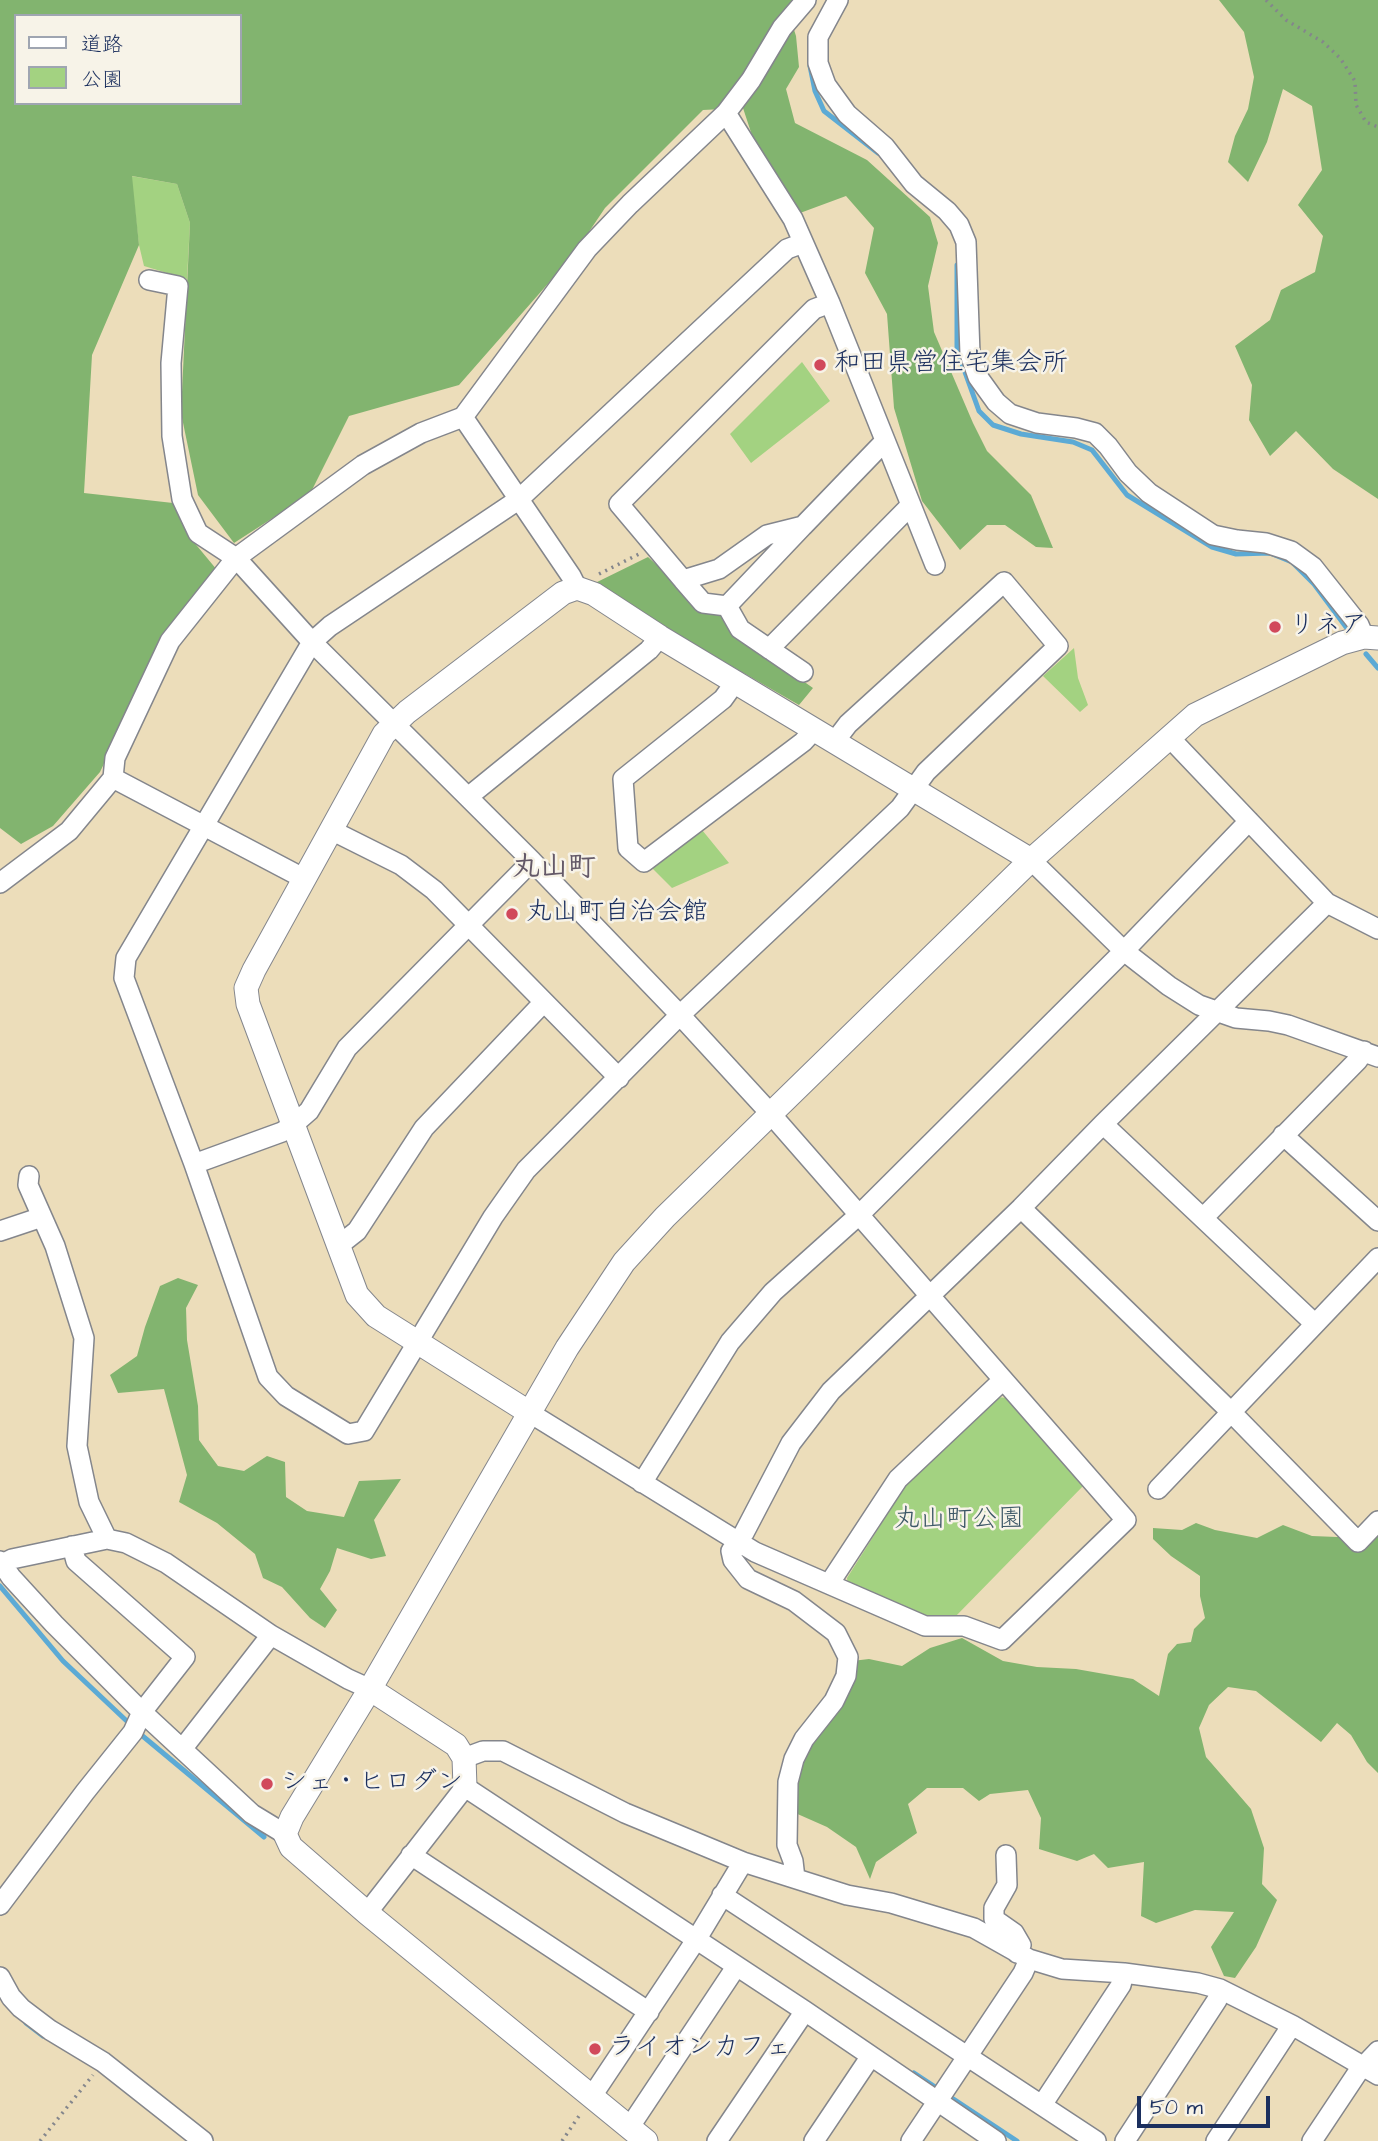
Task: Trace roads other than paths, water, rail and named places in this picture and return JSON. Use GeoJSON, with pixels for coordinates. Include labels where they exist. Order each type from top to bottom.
{"type":"FeatureCollection","features":[{"type":"Feature","properties":{"kind":"street"},"geometry":{"type":"LineString","coordinates":[[0,883],[69,831],[113,778],[115,758],[170,641],[236,558],[363,465],[421,433],[463,416],[587,249],[726,113],[751,80],[782,28],[806,0]]}},
{"type":"Feature","properties":{"kind":"street"},"geometry":{"type":"LineString","coordinates":[[838,0],[818,37],[818,63],[826,85],[847,114],[885,147],[914,184],[947,211],[959,225],[967,242],[967,328],[970,354],[978,377],[996,402],[1010,414],[1037,423],[1095,433],[1128,474],[1149,493],[1213,535],[1266,542],[1291,551],[1313,567],[1371,638]]}},
{"type":"Feature","properties":{"kind":"street"},"geometry":{"type":"LineString","coordinates":[[726,113],[793,219],[830,303],[935,565]]}},
{"type":"Feature","properties":{"kind":"street"},"geometry":{"type":"LineString","coordinates":[[803,243],[787,249],[518,500],[330,626],[313,642],[126,958],[124,978],[194,1164],[268,1377],[286,1396],[348,1434],[364,1431],[492,1217],[526,1170],[680,1015],[900,808],[926,772],[1058,646],[1004,582],[848,724],[835,741]]}},
{"type":"Feature","properties":{"kind":"street"},"geometry":{"type":"LineString","coordinates":[[149,280],[178,286],[171,363],[172,436],[182,499],[198,533],[236,558],[313,642],[395,723],[532,861],[680,1015],[860,1214],[929,1297],[1126,1520],[1002,1640],[964,1626],[925,1626],[737,1543],[417,1343],[376,1316],[357,1295],[248,1004],[246,988],[303,878],[384,734],[395,723],[563,593],[577,588],[594,594],[660,637],[1031,860],[1124,951],[1169,986],[1199,1004],[1236,1018],[1279,1023],[1371,1054]]}},
{"type":"Feature","properties":{"kind":"street"},"geometry":{"type":"LineString","coordinates":[[727,606],[704,603],[620,504],[814,309],[830,303]]}},
{"type":"Feature","properties":{"kind":"street"},"geometry":{"type":"LineString","coordinates":[[463,416],[577,588]]}},
{"type":"Feature","properties":{"kind":"street"},"geometry":{"type":"LineString","coordinates":[[727,606],[885,441]]}},
{"type":"Feature","properties":{"kind":"street"},"geometry":{"type":"LineString","coordinates":[[769,649],[911,505]]}},
{"type":"Feature","properties":{"kind":"street"},"geometry":{"type":"LineString","coordinates":[[683,580],[719,569],[767,536],[803,526]]}},
{"type":"Feature","properties":{"kind":"street"},"geometry":{"type":"LineString","coordinates":[[727,606],[740,629],[803,672]]}},
{"type":"Feature","properties":{"kind":"street"},"geometry":{"type":"LineString","coordinates":[[468,797],[649,650],[660,637]]}},
{"type":"Feature","properties":{"kind":"street"},"geometry":{"type":"LineString","coordinates":[[285,1834],[292,1817],[370,1689],[567,1348],[624,1262],[665,1217],[770,1113],[1031,860],[1168,737],[1195,715],[1225,698],[1342,643],[1371,638]]}},
{"type":"Feature","properties":{"kind":"street"},"geometry":{"type":"LineString","coordinates":[[736,681],[723,699],[623,779],[628,848],[644,862],[803,742],[815,729]]}},
{"type":"Feature","properties":{"kind":"street"},"geometry":{"type":"LineString","coordinates":[[1168,737],[1327,903],[1378,929]]}},
{"type":"Feature","properties":{"kind":"street"},"geometry":{"type":"LineString","coordinates":[[113,778],[303,878]]}},
{"type":"Feature","properties":{"kind":"street"},"geometry":{"type":"LineString","coordinates":[[642,1483],[730,1342],[773,1292],[860,1214],[1124,951],[1248,821]]}},
{"type":"Feature","properties":{"kind":"street"},"geometry":{"type":"LineString","coordinates":[[331,830],[401,865],[433,890],[619,1078]]}},
{"type":"Feature","properties":{"kind":"street"},"geometry":{"type":"LineString","coordinates":[[194,1164],[282,1132],[309,1111],[347,1048],[532,861]]}},
{"type":"Feature","properties":{"kind":"street"},"geometry":{"type":"LineString","coordinates":[[794,1878],[793,1861],[787,1845],[788,1782],[794,1759],[804,1739],[834,1701],[846,1676],[848,1657],[836,1633],[794,1601],[748,1579],[733,1560],[731,1551],[791,1443],[831,1391],[1021,1208],[1327,903]]}},
{"type":"Feature","properties":{"kind":"street"},"geometry":{"type":"LineString","coordinates":[[338,1246],[357,1231],[424,1128],[543,1003]]}},
{"type":"Feature","properties":{"kind":"street"},"geometry":{"type":"LineString","coordinates":[[1203,1218],[1358,1060],[1371,1054]]}},
{"type":"Feature","properties":{"kind":"street"},"geometry":{"type":"LineString","coordinates":[[1103,1124],[1314,1323]]}},
{"type":"Feature","properties":{"kind":"street"},"geometry":{"type":"LineString","coordinates":[[1283,1135],[1378,1221]]}},
{"type":"Feature","properties":{"kind":"street"},"geometry":{"type":"LineString","coordinates":[[29,1176],[28,1185],[55,1247],[84,1338],[77,1446],[89,1502],[107,1539]]}},
{"type":"Feature","properties":{"kind":"street"},"geometry":{"type":"LineString","coordinates":[[1021,1208],[1231,1412],[1358,1542],[1378,1521]]}},
{"type":"Feature","properties":{"kind":"street"},"geometry":{"type":"LineString","coordinates":[[0,1231],[42,1217]]}},
{"type":"Feature","properties":{"kind":"street"},"geometry":{"type":"LineString","coordinates":[[1158,1489],[1378,1258]]}},
{"type":"Feature","properties":{"kind":"street"},"geometry":{"type":"LineString","coordinates":[[829,1584],[898,1479],[1003,1380]]}},
{"type":"Feature","properties":{"kind":"street"},"geometry":{"type":"LineString","coordinates":[[367,1913],[465,1787],[464,1758],[456,1745],[370,1689],[271,1634],[166,1563],[126,1543],[107,1539],[1,1563],[54,1624],[142,1712],[252,1814],[285,1834],[291,1847],[367,1913],[637,2135],[736,1967]]}},
{"type":"Feature","properties":{"kind":"street"},"geometry":{"type":"LineString","coordinates":[[0,1905],[133,1731],[142,1712],[185,1657],[76,1561],[72,1546]]}},
{"type":"Feature","properties":{"kind":"street"},"geometry":{"type":"LineString","coordinates":[[183,1748],[271,1634]]}},
{"type":"Feature","properties":{"kind":"street"},"geometry":{"type":"LineString","coordinates":[[464,1758],[483,1751],[503,1751],[625,1813],[743,1862],[963,1925],[1023,1956],[1062,1969],[1124,1973],[1198,1983],[1220,1989],[1292,2025],[1371,2070]]}},
{"type":"Feature","properties":{"kind":"street"},"geometry":{"type":"LineString","coordinates":[[465,1787],[805,2011],[996,2141]]}},
{"type":"Feature","properties":{"kind":"street"},"geometry":{"type":"LineString","coordinates":[[411,1856],[649,2012]]}},
{"type":"Feature","properties":{"kind":"street"},"geometry":{"type":"LineString","coordinates":[[911,2141],[967,2057],[1023,1956],[1021,1945],[1014,1933],[994,1919],[994,1908],[1007,1885],[1006,1856]]}},
{"type":"Feature","properties":{"kind":"street"},"geometry":{"type":"LineString","coordinates":[[592,2096],[696,1940],[743,1862]]}},
{"type":"Feature","properties":{"kind":"street"},"geometry":{"type":"LineString","coordinates":[[722,1895],[1096,2141]]}},
{"type":"Feature","properties":{"kind":"street"},"geometry":{"type":"LineString","coordinates":[[1042,2105],[1121,1985],[1124,1973]]}},
{"type":"Feature","properties":{"kind":"street"},"geometry":{"type":"LineString","coordinates":[[0,1977],[20,2008],[103,2062],[203,2141]]}},
{"type":"Feature","properties":{"kind":"street"},"geometry":{"type":"LineString","coordinates":[[1125,2141],[1217,2000],[1220,1989]]}},
{"type":"Feature","properties":{"kind":"street"},"geometry":{"type":"LineString","coordinates":[[717,2141],[805,2011]]}},
{"type":"Feature","properties":{"kind":"street"},"geometry":{"type":"LineString","coordinates":[[1216,2141],[1292,2025]]}},
{"type":"Feature","properties":{"kind":"street"},"geometry":{"type":"LineString","coordinates":[[1312,2141],[1371,2070],[1378,2051]]}},
{"type":"Feature","properties":{"kind":"street"},"geometry":{"type":"LineString","coordinates":[[814,2141],[871,2056]]}},
{"type":"Feature","properties":{"kind":"waterway"},"geometry":{"type":"LineString","coordinates":[[810,66],[815,91],[824,111],[878,153]]}},
{"type":"Feature","properties":{"kind":"waterway"},"geometry":{"type":"LineString","coordinates":[[957,265],[957,350],[979,411],[993,425],[1021,434],[1073,442],[1092,450],[1127,495],[1212,547],[1236,554],[1270,553],[1292,562],[1314,584],[1346,627]]}},
{"type":"Feature","properties":{"kind":"waterway"},"geometry":{"type":"LineString","coordinates":[[1366,654],[1378,668]]}},
{"type":"Feature","properties":{"kind":"waterway"},"geometry":{"type":"LineString","coordinates":[[0,1586],[63,1661],[132,1726]]}},
{"type":"Feature","properties":{"kind":"waterway"},"geometry":{"type":"LineString","coordinates":[[139,1733],[264,1837]]}},
{"type":"Feature","properties":{"kind":"waterway"},"geometry":{"type":"LineString","coordinates":[[26,2023],[43,2036]]}},
{"type":"Feature","properties":{"kind":"waterway"},"geometry":{"type":"LineString","coordinates":[[914,2073],[1017,2141]]}},
{"type":"Feature","properties":{"kind":"place","name":"和田県営住宅集会所"},"geometry":{"type":"Point","coordinates":[820,365]}},
{"type":"Feature","properties":{"kind":"place","name":"リネア"},"geometry":{"type":"Point","coordinates":[1275,627]}},
{"type":"Feature","properties":{"kind":"place","name":"丸山町自治会館"},"geometry":{"type":"Point","coordinates":[512,914]}},
{"type":"Feature","properties":{"kind":"place","name":"シェ・ヒロダン"},"geometry":{"type":"Point","coordinates":[267,1784]}},
{"type":"Feature","properties":{"kind":"place","name":"ライオンカフェ"},"geometry":{"type":"Point","coordinates":[595,2049]}},
{"type":"Feature","properties":{"kind":"district","name":"丸山町"},"geometry":{"type":"Point","coordinates":[554,869]}},
{"type":"Feature","properties":{"kind":"park label","name":"丸山町公園"},"geometry":{"type":"Point","coordinates":[959,1521]}}]}
